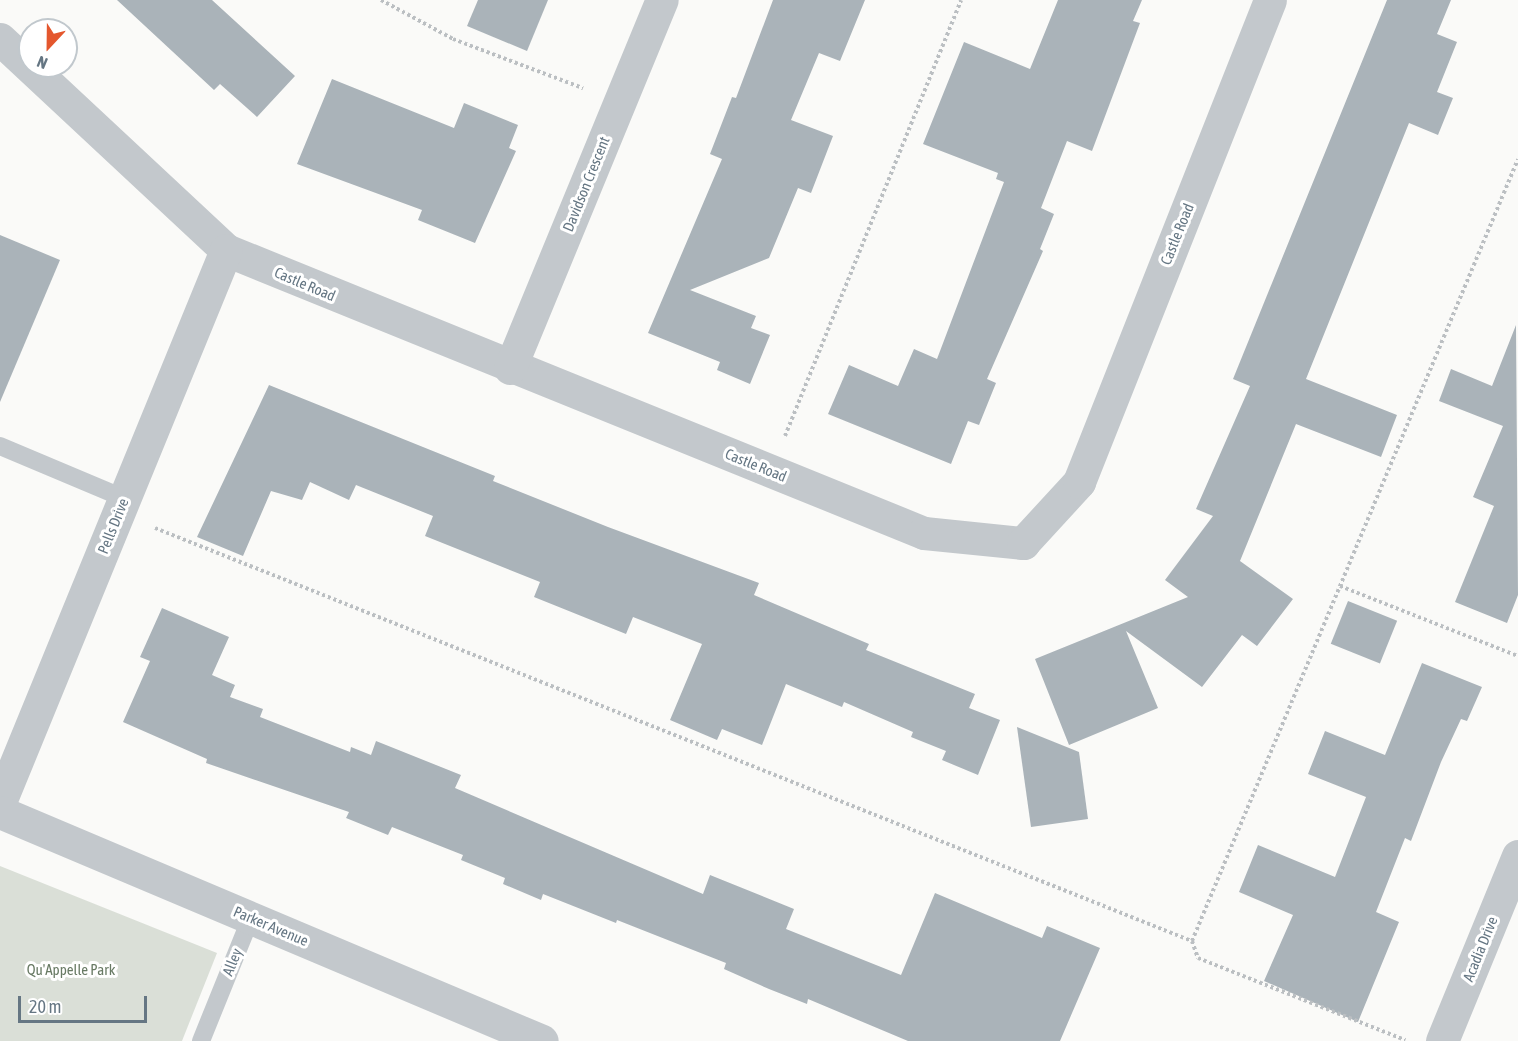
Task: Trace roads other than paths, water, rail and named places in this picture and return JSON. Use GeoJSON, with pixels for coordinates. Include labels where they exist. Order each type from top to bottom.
{"type":"FeatureCollection","features":[{"type":"Feature","properties":{"kind":"street","name":"Davidson Crescent"},"geometry":{"type":"LineString","coordinates":[[510,368],[662,0]]}},
{"type":"Feature","properties":{"kind":"street","name":"Castle Road"},"geometry":{"type":"LineString","coordinates":[[0,39],[226,250],[510,368],[924,533],[1023,543],[1079,482],[1270,0]]}},
{"type":"Feature","properties":{"kind":"street","name":"Pells Drive"},"geometry":{"type":"LineString","coordinates":[[0,802],[226,250]]}},
{"type":"Feature","properties":{"kind":"street","name":"Parker Avenue"},"geometry":{"type":"LineString","coordinates":[[0,812],[251,917],[534,1040]]}},
{"type":"Feature","properties":{"kind":"street","name":"Acadia Drive"},"geometry":{"type":"LineString","coordinates":[[1442,1041],[1518,856]]}},
{"type":"Feature","properties":{"kind":"lane"},"geometry":{"type":"LineString","coordinates":[[0,446],[121,505]]}},
{"type":"Feature","properties":{"kind":"lane","name":"Alley"},"geometry":{"type":"LineString","coordinates":[[201,1041],[251,917]]}},
{"type":"Feature","properties":{"kind":"park label","name":"Qu'Appelle Park"},"geometry":{"type":"Point","coordinates":[71,970]}}]}
